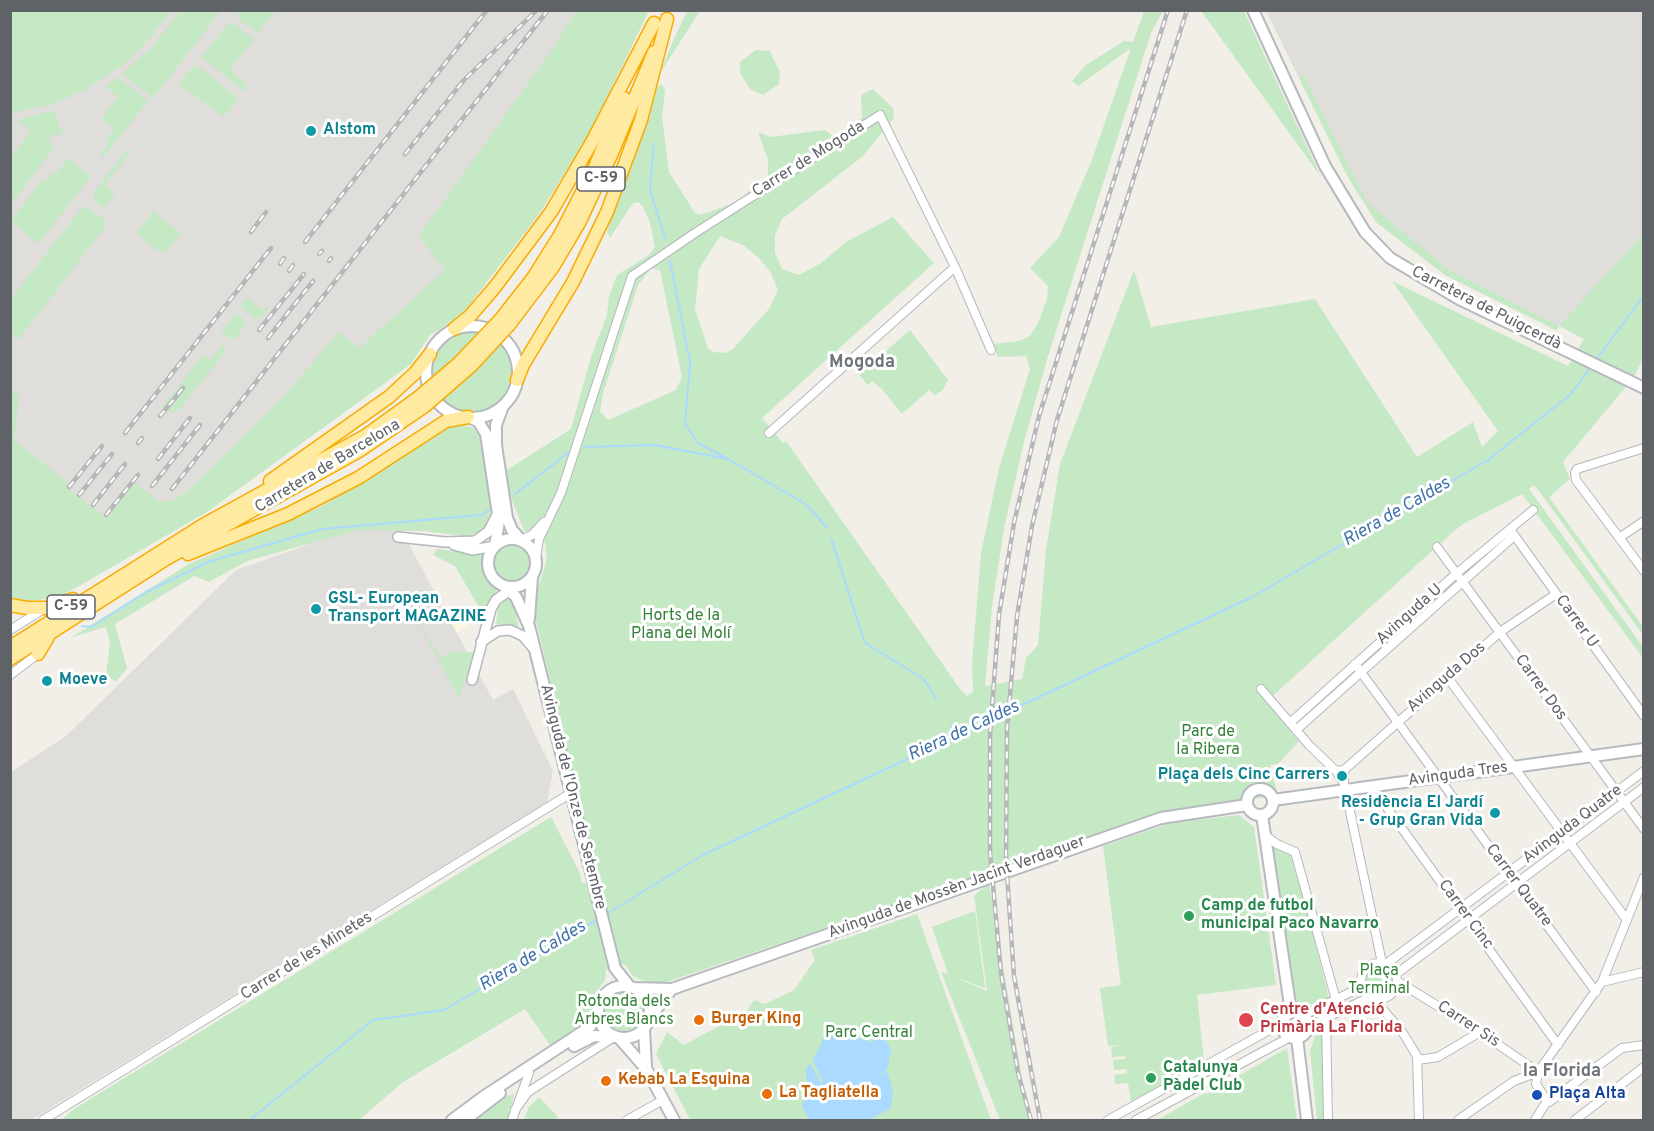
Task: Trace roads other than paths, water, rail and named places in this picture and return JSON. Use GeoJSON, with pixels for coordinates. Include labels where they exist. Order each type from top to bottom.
{"type":"FeatureCollection","features":[{"type":"Feature","properties":{"kind":"highway","name":"Carretera de Barcelona"},"geometry":{"type":"LineString","coordinates":[[504,323],[573,213],[654,23],[666,14]]}},
{"type":"Feature","properties":{"kind":"highway","name":"Carretera de Barcelona"},"geometry":{"type":"LineString","coordinates":[[10,659],[166,559],[359,451],[472,365],[504,323],[553,267],[579,223],[609,161],[666,14]]}},
{"type":"Feature","properties":{"kind":"highway"},"geometry":{"type":"LineString","coordinates":[[517,380],[523,365],[573,282],[607,212],[638,128],[666,14]]}},
{"type":"Feature","properties":{"kind":"highway"},"geometry":{"type":"LineString","coordinates":[[454,329],[470,316],[495,287],[560,198],[606,118],[654,23]]}},
{"type":"Feature","properties":{"kind":"highway"},"geometry":{"type":"LineString","coordinates":[[236,507],[389,396],[416,373],[430,354]]}},
{"type":"Feature","properties":{"kind":"highway","name":"Carretera de Barcelona"},"geometry":{"type":"LineString","coordinates":[[10,647],[236,507],[422,402]]}},
{"type":"Feature","properties":{"kind":"highway"},"geometry":{"type":"LineString","coordinates":[[166,559],[212,546],[288,514],[366,473],[446,421],[468,417]]}},
{"type":"Feature","properties":{"kind":"highway"},"geometry":{"type":"LineString","coordinates":[[10,605],[46,608],[66,603],[113,574],[133,569]]}},
{"type":"Feature","properties":{"kind":"highway"},"geometry":{"type":"LineString","coordinates":[[38,654],[52,632]]}},
{"type":"Feature","properties":{"kind":"main road","name":"Carretera de Puigcerdà"},"geometry":{"type":"LineString","coordinates":[[1253,10],[1325,166],[1365,232],[1390,258],[1416,275],[1644,388]]}},
{"type":"Feature","properties":{"kind":"main road"},"geometry":{"type":"LineString","coordinates":[[477,326],[498,333],[515,355],[517,380],[496,425],[496,445],[507,518],[512,530],[532,548],[536,559],[532,577],[521,585],[507,588],[497,582],[489,568],[488,559],[499,531],[486,434],[478,421],[450,412],[433,396],[426,380],[430,354],[439,340],[454,329],[477,326]]}},
{"type":"Feature","properties":{"kind":"main road"},"geometry":{"type":"LineString","coordinates":[[468,417],[489,414],[503,406]]}},
{"type":"Feature","properties":{"kind":"main road"},"geometry":{"type":"LineString","coordinates":[[495,546],[508,539],[521,540]]}},
{"type":"Feature","properties":{"kind":"main road","name":"Avinguda de l'Onze de Setembre"},"geometry":{"type":"LineString","coordinates":[[529,626],[532,577]]}},
{"type":"Feature","properties":{"kind":"main road","name":"Avinguda de l'Onze de Setembre"},"geometry":{"type":"LineString","coordinates":[[507,588],[518,601],[529,626],[615,968],[632,987]]}},
{"type":"Feature","properties":{"kind":"main road","name":"Avinguda Tres"},"geometry":{"type":"LineString","coordinates":[[1273,800],[1345,787],[1372,787],[1644,749]]}},
{"type":"Feature","properties":{"kind":"main road"},"geometry":{"type":"LineString","coordinates":[[1262,789],[1269,793],[1273,800],[1270,810],[1262,815],[1252,813],[1247,805],[1248,797],[1254,791],[1262,789]]}},
{"type":"Feature","properties":{"kind":"main road","name":"Avinguda de Mossèn Jacint Verdaguer"},"geometry":{"type":"LineString","coordinates":[[632,987],[672,989],[1126,828],[1161,818],[1247,805]]}},
{"type":"Feature","properties":{"kind":"main road"},"geometry":{"type":"LineString","coordinates":[[1262,815],[1291,1012],[1282,1023],[1283,1031],[1294,1037],[1304,1035],[1309,1026],[1304,1015],[1291,1012]]}},
{"type":"Feature","properties":{"kind":"main road"},"geometry":{"type":"LineString","coordinates":[[608,992],[615,968]]}},
{"type":"Feature","properties":{"kind":"main road"},"geometry":{"type":"LineString","coordinates":[[452,1120],[590,1027],[598,1014],[602,999],[608,992],[616,988],[632,987],[649,1003],[650,1017]]}},
{"type":"Feature","properties":{"kind":"main road"},"geometry":{"type":"LineString","coordinates":[[647,1070],[643,1050],[644,1030],[650,1017],[672,989]]}},
{"type":"Feature","properties":{"kind":"main road"},"geometry":{"type":"LineString","coordinates":[[598,1014],[603,1028],[617,1037],[647,1070],[674,1120]]}},
{"type":"Feature","properties":{"kind":"main road"},"geometry":{"type":"LineString","coordinates":[[465,1120],[527,1075],[585,1039],[600,1035],[635,1036],[644,1030]]}},
{"type":"Feature","properties":{"kind":"main road"},"geometry":{"type":"LineString","coordinates":[[1294,1037],[1307,1120]]}},
{"type":"Feature","properties":{"kind":"street","name":"Carrer de Mogoda"},"geometry":{"type":"LineString","coordinates":[[536,559],[539,540],[561,493],[632,276],[880,115],[955,267]]}},
{"type":"Feature","properties":{"kind":"street"},"geometry":{"type":"LineString","coordinates":[[770,433],[955,267],[991,351]]}},
{"type":"Feature","properties":{"kind":"street"},"geometry":{"type":"LineString","coordinates":[[1644,448],[1577,469],[1575,473],[1576,480],[1644,571]]}},
{"type":"Feature","properties":{"kind":"street","name":"Avinguda U"},"geometry":{"type":"LineString","coordinates":[[1290,723],[1456,573],[1533,510]]}},
{"type":"Feature","properties":{"kind":"street"},"geometry":{"type":"LineString","coordinates":[[445,543],[468,542],[481,537],[494,524],[498,511]]}},
{"type":"Feature","properties":{"kind":"street","name":"Carrer de Mogoda"},"geometry":{"type":"LineString","coordinates":[[521,540],[532,535],[549,516]]}},
{"type":"Feature","properties":{"kind":"street"},"geometry":{"type":"LineString","coordinates":[[1619,538],[1644,521]]}},
{"type":"Feature","properties":{"kind":"street","name":"Carrer U"},"geometry":{"type":"LineString","coordinates":[[1509,529],[1644,716]]}},
{"type":"Feature","properties":{"kind":"street","name":"Avinguda U"},"geometry":{"type":"LineString","coordinates":[[1296,730],[1514,536]]}},
{"type":"Feature","properties":{"kind":"street"},"geometry":{"type":"LineString","coordinates":[[398,537],[445,543],[472,550],[495,546]]}},
{"type":"Feature","properties":{"kind":"street","name":"Carrer Dos"},"geometry":{"type":"LineString","coordinates":[[1437,547],[1644,829]]}},
{"type":"Feature","properties":{"kind":"street"},"geometry":{"type":"LineString","coordinates":[[471,680],[493,604],[507,588]]}},
{"type":"Feature","properties":{"kind":"street","name":"Avinguda Dos"},"geometry":{"type":"LineString","coordinates":[[1340,770],[1500,633],[1556,594]]}},
{"type":"Feature","properties":{"kind":"street"},"geometry":{"type":"LineString","coordinates":[[10,630],[46,608]]}},
{"type":"Feature","properties":{"kind":"street"},"geometry":{"type":"LineString","coordinates":[[482,642],[498,631],[510,630],[523,636],[535,650]]}},
{"type":"Feature","properties":{"kind":"street"},"geometry":{"type":"LineString","coordinates":[[10,675],[38,654]]}},
{"type":"Feature","properties":{"kind":"street","name":"Carrer Quatre"},"geometry":{"type":"LineString","coordinates":[[1355,664],[1596,992]]}},
{"type":"Feature","properties":{"kind":"street"},"geometry":{"type":"LineString","coordinates":[[1448,678],[1627,920]]}},
{"type":"Feature","properties":{"kind":"street"},"geometry":{"type":"LineString","coordinates":[[1261,689],[1296,730],[1340,770],[1384,963],[1396,978],[1389,996],[1372,998],[1309,1026]]}},
{"type":"Feature","properties":{"kind":"street","name":"Avinguda Quatre"},"geometry":{"type":"LineString","coordinates":[[1384,963],[1461,910],[1644,771]]}},
{"type":"Feature","properties":{"kind":"street","name":"Carrer Cinc"},"geometry":{"type":"LineString","coordinates":[[1372,787],[1558,1045]]}},
{"type":"Feature","properties":{"kind":"street","name":"Avinguda Quatre"},"geometry":{"type":"LineString","coordinates":[[1396,978],[1469,919],[1644,787]]}},
{"type":"Feature","properties":{"kind":"street","name":"Carrer de les Minetes"},"geometry":{"type":"LineString","coordinates":[[43,1120],[571,793]]}},
{"type":"Feature","properties":{"kind":"street"},"geometry":{"type":"LineString","coordinates":[[1265,835],[1277,844],[1295,852],[1335,1000]]}},
{"type":"Feature","properties":{"kind":"street"},"geometry":{"type":"LineString","coordinates":[[1547,1101],[1536,1084],[1538,1072],[1602,982],[1644,877]]}},
{"type":"Feature","properties":{"kind":"street"},"geometry":{"type":"LineString","coordinates":[[1304,1015],[1355,990],[1361,983],[1365,970],[1384,963]]}},
{"type":"Feature","properties":{"kind":"street"},"geometry":{"type":"LineString","coordinates":[[1602,982],[1644,972]]}},
{"type":"Feature","properties":{"kind":"street","name":"Carrer Sis"},"geometry":{"type":"LineString","coordinates":[[1396,978],[1538,1072]]}},
{"type":"Feature","properties":{"kind":"street"},"geometry":{"type":"LineString","coordinates":[[1361,983],[1403,1033],[1417,1060],[1419,1120]]}},
{"type":"Feature","properties":{"kind":"street"},"geometry":{"type":"LineString","coordinates":[[1326,1017],[1328,1120]]}},
{"type":"Feature","properties":{"kind":"street"},"geometry":{"type":"LineString","coordinates":[[1108,1120],[1282,1023]]}},
{"type":"Feature","properties":{"kind":"street"},"geometry":{"type":"LineString","coordinates":[[1417,1060],[1438,1057],[1480,1032]]}},
{"type":"Feature","properties":{"kind":"street"},"geometry":{"type":"LineString","coordinates":[[515,1110],[528,1092],[617,1037]]}},
{"type":"Feature","properties":{"kind":"street"},"geometry":{"type":"LineString","coordinates":[[1136,1120],[1294,1037]]}},
{"type":"Feature","properties":{"kind":"street"},"geometry":{"type":"LineString","coordinates":[[1535,1120],[1547,1101],[1549,1102],[1622,1048],[1644,1045]]}},
{"type":"Feature","properties":{"kind":"street"},"geometry":{"type":"LineString","coordinates":[[1575,1120],[1644,1067]]}},
{"type":"Feature","properties":{"kind":"street"},"geometry":{"type":"LineString","coordinates":[[1458,1120],[1514,1081],[1538,1072]]}},
{"type":"Feature","properties":{"kind":"street"},"geometry":{"type":"LineString","coordinates":[[498,1087],[527,1075]]}},
{"type":"Feature","properties":{"kind":"street"},"geometry":{"type":"LineString","coordinates":[[512,1120],[527,1075]]}},
{"type":"Feature","properties":{"kind":"street"},"geometry":{"type":"LineString","coordinates":[[459,1120],[483,1097]]}},
{"type":"Feature","properties":{"kind":"street"},"geometry":{"type":"LineString","coordinates":[[627,1120],[663,1100]]}},
{"type":"Feature","properties":{"kind":"water"},"geometry":{"type":"Polygon","coordinates":[[[839,1030],[849,1036],[872,1042],[874,1039],[882,1039],[888,1043],[891,1052],[887,1070],[879,1075],[888,1072],[893,1092],[890,1109],[868,1120],[809,1120],[802,1105],[807,1093],[806,1069],[810,1063],[821,1083],[823,1082],[813,1061],[824,1037],[839,1030]]]}},
{"type":"Feature","properties":{"kind":"waterway"},"geometry":{"type":"LineString","coordinates":[[654,143],[650,190],[665,238]]}},
{"type":"Feature","properties":{"kind":"waterway"},"geometry":{"type":"LineString","coordinates":[[670,261],[690,362],[685,424],[698,443],[726,458]]}},
{"type":"Feature","properties":{"kind":"waterway","name":"Riera de Caldes"},"geometry":{"type":"LineString","coordinates":[[1596,360],[1644,295]]}},
{"type":"Feature","properties":{"kind":"waterway","name":"Riera de Caldes"},"geometry":{"type":"LineString","coordinates":[[605,915],[703,855],[1252,597],[1488,460],[1570,395],[1591,367]]}},
{"type":"Feature","properties":{"kind":"waterway"},"geometry":{"type":"LineString","coordinates":[[584,447],[655,445],[728,459],[807,505],[827,528]]}},
{"type":"Feature","properties":{"kind":"waterway"},"geometry":{"type":"LineString","coordinates":[[515,494],[568,453]]}},
{"type":"Feature","properties":{"kind":"waterway"},"geometry":{"type":"LineString","coordinates":[[82,626],[91,627],[146,592],[208,562],[322,529],[481,515],[491,509]]}},
{"type":"Feature","properties":{"kind":"waterway"},"geometry":{"type":"LineString","coordinates":[[831,538],[865,643],[924,679],[936,699]]}},
{"type":"Feature","properties":{"kind":"waterway"},"geometry":{"type":"LineString","coordinates":[[951,725],[968,730]]}},
{"type":"Feature","properties":{"kind":"waterway","name":"Riera de Caldes"},"geometry":{"type":"LineString","coordinates":[[250,1120],[373,1020],[444,1010],[600,918]]}},
{"type":"Feature","properties":{"kind":"railway"},"geometry":{"type":"LineString","coordinates":[[305,242],[487,10]]}},
{"type":"Feature","properties":{"kind":"railway"},"geometry":{"type":"LineString","coordinates":[[405,154],[464,80],[537,10]]}},
{"type":"Feature","properties":{"kind":"railway"},"geometry":{"type":"LineString","coordinates":[[172,489],[548,10]]}},
{"type":"Feature","properties":{"kind":"railway"},"geometry":{"type":"LineString","coordinates":[[1031,1120],[1018,1073],[1001,973],[990,852],[990,734],[999,615],[1014,523],[1039,416],[1168,10]]}},
{"type":"Feature","properties":{"kind":"railway"},"geometry":{"type":"LineString","coordinates":[[1040,1120],[1014,976],[1006,860],[1007,729],[1017,616],[1032,526],[1057,420],[1187,10]]}},
{"type":"Feature","properties":{"kind":"railway"},"geometry":{"type":"LineString","coordinates":[[251,232],[266,212]]}},
{"type":"Feature","properties":{"kind":"railway"},"geometry":{"type":"LineString","coordinates":[[125,433],[271,248]]}},
{"type":"Feature","properties":{"kind":"railway"},"geometry":{"type":"LineString","coordinates":[[319,254],[322,251]]}},
{"type":"Feature","properties":{"kind":"railway"},"geometry":{"type":"LineString","coordinates":[[280,264],[284,258]]}},
{"type":"Feature","properties":{"kind":"railway"},"geometry":{"type":"LineString","coordinates":[[289,271],[293,265]]}},
{"type":"Feature","properties":{"kind":"railway"},"geometry":{"type":"LineString","coordinates":[[259,330],[304,274]]}},
{"type":"Feature","properties":{"kind":"railway"},"geometry":{"type":"LineString","coordinates":[[268,338],[313,281]]}},
{"type":"Feature","properties":{"kind":"railway"},"geometry":{"type":"LineString","coordinates":[[160,416],[183,388]]}},
{"type":"Feature","properties":{"kind":"railway"},"geometry":{"type":"LineString","coordinates":[[158,459],[190,418]]}},
{"type":"Feature","properties":{"kind":"railway"},"geometry":{"type":"LineString","coordinates":[[152,486],[200,425]]}},
{"type":"Feature","properties":{"kind":"railway"},"geometry":{"type":"LineString","coordinates":[[138,443],[142,438]]}},
{"type":"Feature","properties":{"kind":"railway"},"geometry":{"type":"LineString","coordinates":[[69,487],[102,446]]}},
{"type":"Feature","properties":{"kind":"railway"},"geometry":{"type":"LineString","coordinates":[[79,495],[112,454]]}},
{"type":"Feature","properties":{"kind":"railway"},"geometry":{"type":"LineString","coordinates":[[93,505],[125,464]]}},
{"type":"Feature","properties":{"kind":"railway"},"geometry":{"type":"LineString","coordinates":[[106,515],[138,475]]}},
{"type":"Feature","properties":{"kind":"place","name":"Alstom"},"geometry":{"type":"Point","coordinates":[311,131]}},
{"type":"Feature","properties":{"kind":"place","name":"GSL- European Transport MAGAZINE"},"geometry":{"type":"Point","coordinates":[316,609]}},
{"type":"Feature","properties":{"kind":"place","name":"Moeve"},"geometry":{"type":"Point","coordinates":[47,681]}},
{"type":"Feature","properties":{"kind":"place","name":"Plaça dels Cinc Carrers"},"geometry":{"type":"Point","coordinates":[1342,776]}},
{"type":"Feature","properties":{"kind":"place","name":"Residència El Jardí - Grup Gran Vida"},"geometry":{"type":"Point","coordinates":[1495,813]}},
{"type":"Feature","properties":{"kind":"place","name":"Camp de futbol municipal Paco Navarro"},"geometry":{"type":"Point","coordinates":[1189,916]}},
{"type":"Feature","properties":{"kind":"place","name":"Burger King"},"geometry":{"type":"Point","coordinates":[699,1020]}},
{"type":"Feature","properties":{"kind":"place","name":"Centre d'Atenció Primària La Florida"},"geometry":{"type":"Point","coordinates":[1246,1020]}},
{"type":"Feature","properties":{"kind":"place","name":"Catalunya Pàdel Club"},"geometry":{"type":"Point","coordinates":[1151,1078]}},
{"type":"Feature","properties":{"kind":"place","name":"Kebab La Esquina"},"geometry":{"type":"Point","coordinates":[606,1081]}},
{"type":"Feature","properties":{"kind":"place","name":"La Tagliatella"},"geometry":{"type":"Point","coordinates":[767,1094]}},
{"type":"Feature","properties":{"kind":"place","name":"Plaça Alta"},"geometry":{"type":"Point","coordinates":[1537,1095]}},
{"type":"Feature","properties":{"kind":"district","name":"Mogoda"},"geometry":{"type":"Point","coordinates":[862,363]}},
{"type":"Feature","properties":{"kind":"district","name":"la Florida"},"geometry":{"type":"Point","coordinates":[1562,1072]}},
{"type":"Feature","properties":{"kind":"park label","name":"Horts de la Plana del Molí"},"geometry":{"type":"Point","coordinates":[681,626]}},
{"type":"Feature","properties":{"kind":"park label","name":"Parc de la Ribera"},"geometry":{"type":"Point","coordinates":[1208,742]}},
{"type":"Feature","properties":{"kind":"park label","name":"Plaça Terminal"},"geometry":{"type":"Point","coordinates":[1379,981]}},
{"type":"Feature","properties":{"kind":"park label","name":"Rotonda dels Arbres Blancs"},"geometry":{"type":"Point","coordinates":[624,1012]}},
{"type":"Feature","properties":{"kind":"park label","name":"Parc Central"},"geometry":{"type":"Point","coordinates":[869,1034]}}]}
